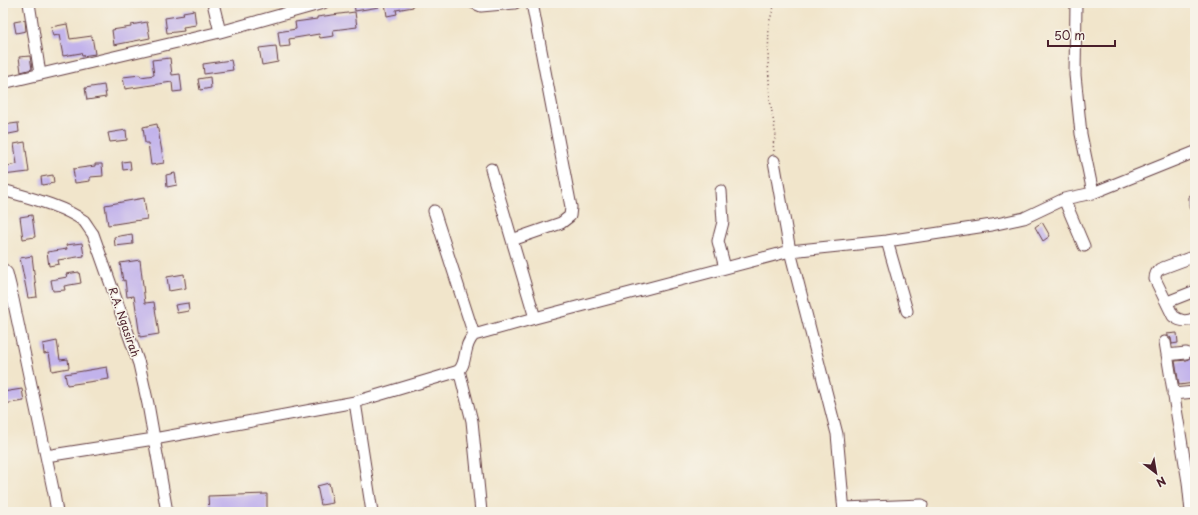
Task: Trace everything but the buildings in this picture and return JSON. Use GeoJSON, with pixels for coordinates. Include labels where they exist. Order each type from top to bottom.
{"type":"FeatureCollection","features":[{"type":"Feature","properties":{"kind":"street"},"geometry":{"type":"LineString","coordinates":[[29,3],[40,74]]}},
{"type":"Feature","properties":{"kind":"street"},"geometry":{"type":"LineString","coordinates":[[213,3],[220,32]]}},
{"type":"Feature","properties":{"kind":"street"},"geometry":{"type":"LineString","coordinates":[[3,83],[220,32],[323,3]]}},
{"type":"Feature","properties":{"kind":"street"},"geometry":{"type":"LineString","coordinates":[[474,3],[481,6],[515,3]]}},
{"type":"Feature","properties":{"kind":"street"},"geometry":{"type":"LineString","coordinates":[[512,240],[561,223],[570,216],[571,208],[532,3]]}},
{"type":"Feature","properties":{"kind":"street"},"geometry":{"type":"LineString","coordinates":[[1076,3],[1075,75],[1080,134],[1093,193]]}},
{"type":"Feature","properties":{"kind":"street"},"geometry":{"type":"LineString","coordinates":[[46,456],[154,439],[355,402],[459,370],[464,363],[468,341],[474,335],[790,251],[887,241],[992,225],[1024,218],[1064,199],[1093,193],[1195,152]]}},
{"type":"Feature","properties":{"kind":"street"},"geometry":{"type":"LineString","coordinates":[[774,161],[790,251],[837,434],[844,510],[922,504]]}},
{"type":"Feature","properties":{"kind":"street"},"geometry":{"type":"LineString","coordinates":[[490,169],[535,318]]}},
{"type":"Feature","properties":{"kind":"street","name":"R.A. Ngasirah"},"geometry":{"type":"LineString","coordinates":[[3,190],[50,205],[74,215],[85,222],[93,234],[138,364],[148,404],[164,488],[167,512]]}},
{"type":"Feature","properties":{"kind":"street"},"geometry":{"type":"LineString","coordinates":[[720,191],[723,222],[718,241],[725,268]]}},
{"type":"Feature","properties":{"kind":"street"},"geometry":{"type":"LineString","coordinates":[[1195,198],[1195,206]]}},
{"type":"Feature","properties":{"kind":"street"},"geometry":{"type":"LineString","coordinates":[[1064,199],[1084,246]]}},
{"type":"Feature","properties":{"kind":"street"},"geometry":{"type":"LineString","coordinates":[[434,211],[474,335]]}},
{"type":"Feature","properties":{"kind":"street"},"geometry":{"type":"LineString","coordinates":[[887,241],[907,311]]}},
{"type":"Feature","properties":{"kind":"street"},"geometry":{"type":"LineString","coordinates":[[1195,256],[1156,272],[1156,279],[1173,316],[1178,320],[1188,322],[1195,318]]}},
{"type":"Feature","properties":{"kind":"street"},"geometry":{"type":"LineString","coordinates":[[3,269],[7,273],[10,285],[57,512]]}},
{"type":"Feature","properties":{"kind":"street"},"geometry":{"type":"LineString","coordinates":[[1167,302],[1195,291]]}},
{"type":"Feature","properties":{"kind":"street"},"geometry":{"type":"LineString","coordinates":[[1165,342],[1173,394],[1191,482],[1191,512]]}},
{"type":"Feature","properties":{"kind":"street"},"geometry":{"type":"LineString","coordinates":[[1167,355],[1186,353]]}},
{"type":"Feature","properties":{"kind":"street"},"geometry":{"type":"LineString","coordinates":[[459,370],[472,421],[481,512]]}},
{"type":"Feature","properties":{"kind":"street"},"geometry":{"type":"LineString","coordinates":[[1173,394],[1195,392]]}},
{"type":"Feature","properties":{"kind":"street"},"geometry":{"type":"LineString","coordinates":[[355,402],[372,512]]}},
{"type":"Feature","properties":{"kind":"path"},"geometry":{"type":"LineString","coordinates":[[774,161],[773,144],[776,136],[770,100],[768,56],[769,23],[775,3]]}}]}
